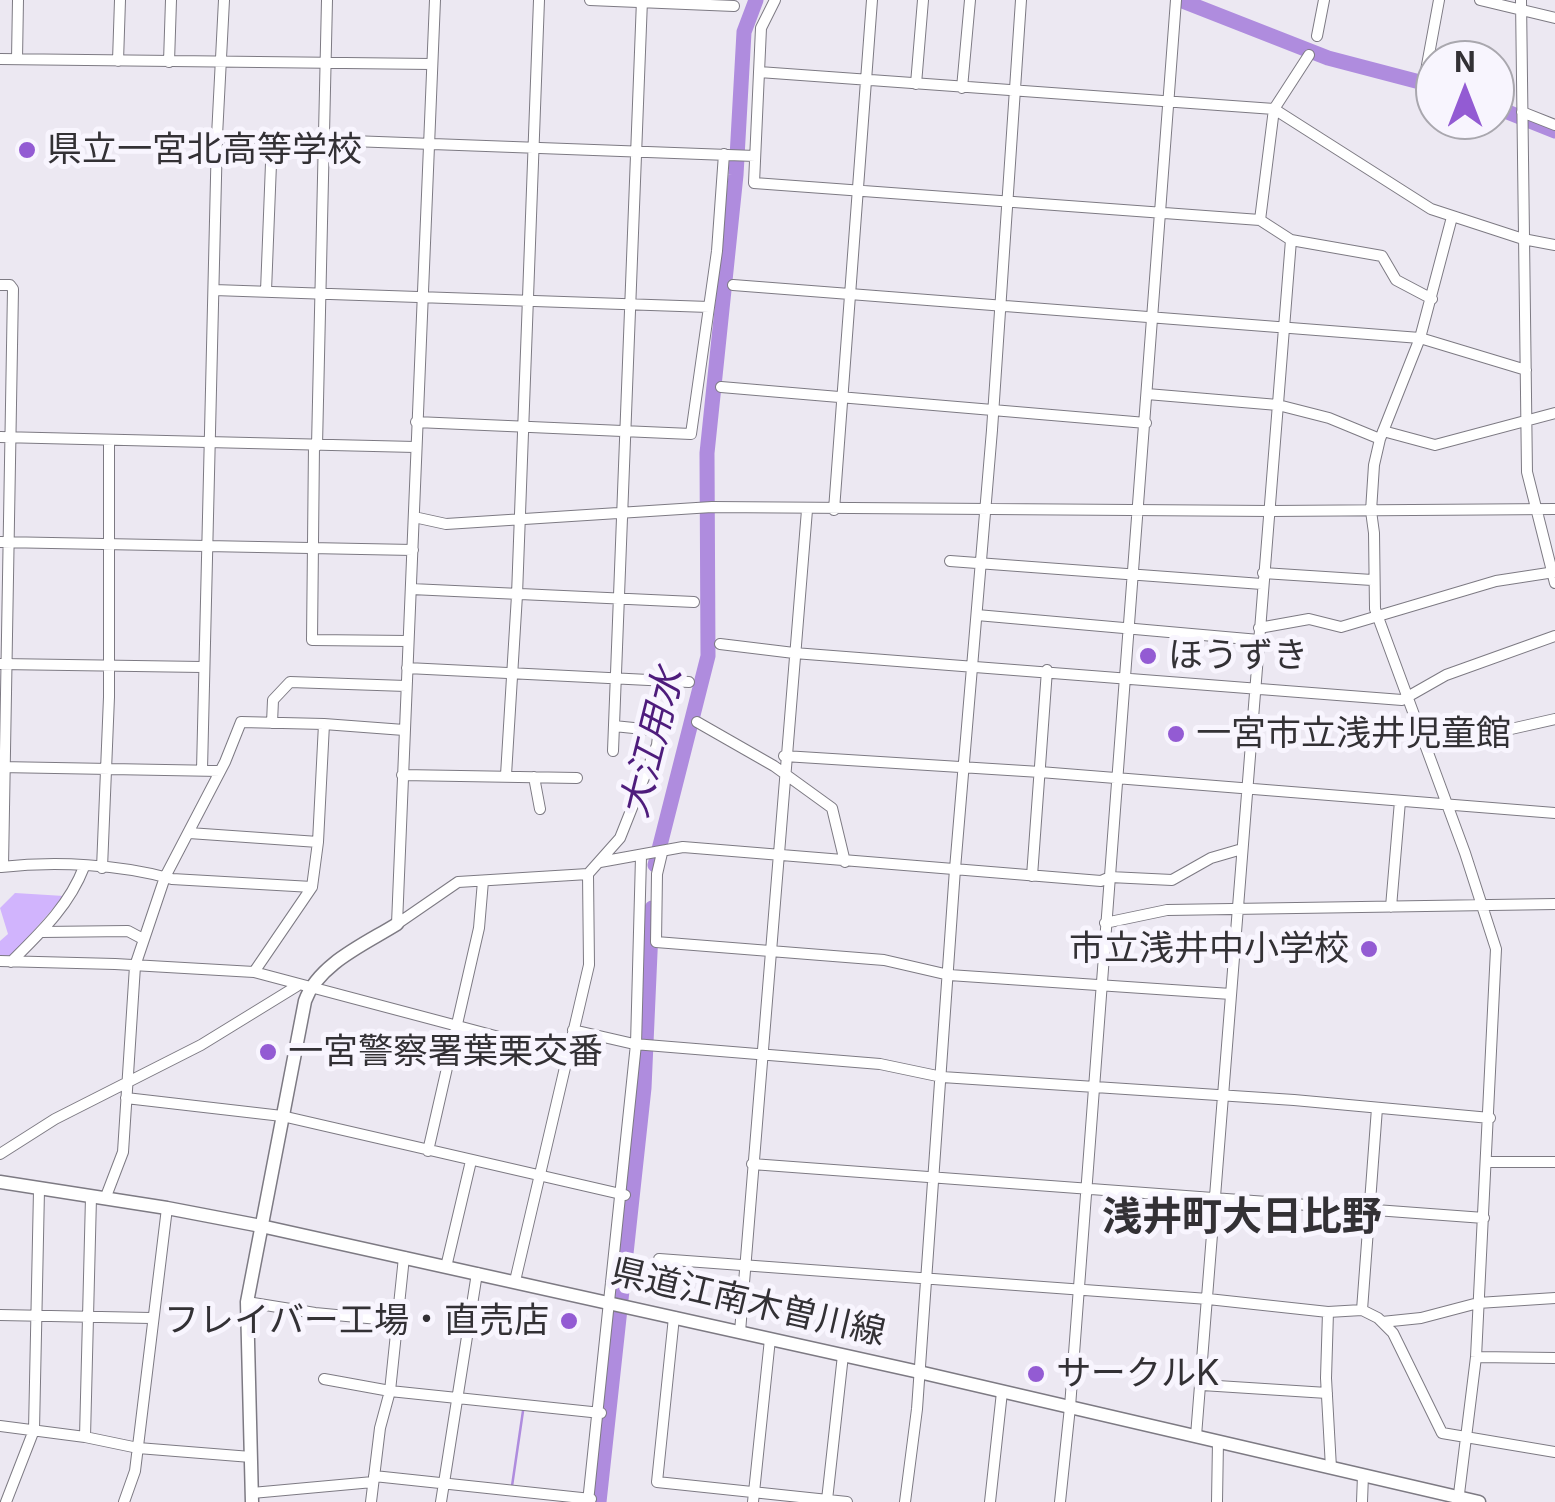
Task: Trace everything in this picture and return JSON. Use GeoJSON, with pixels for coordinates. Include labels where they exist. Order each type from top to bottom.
{"type":"FeatureCollection","features":[{"type":"Feature","properties":{"kind":"main road"},"geometry":{"type":"LineString","coordinates":[[252,1498],[248,1302],[303,987],[397,924]]}},
{"type":"Feature","properties":{"kind":"main road","name":"県道江南木曽川線"},"geometry":{"type":"LineString","coordinates":[[0,1182],[261,1226],[919,1372],[1479,1502]]}},
{"type":"Feature","properties":{"kind":"street"},"geometry":{"type":"LineString","coordinates":[[16,59],[18,0]]}},
{"type":"Feature","properties":{"kind":"street"},"geometry":{"type":"LineString","coordinates":[[118,61],[120,0]]}},
{"type":"Feature","properties":{"kind":"street"},"geometry":{"type":"LineString","coordinates":[[169,62],[171,0]]}},
{"type":"Feature","properties":{"kind":"street"},"geometry":{"type":"LineString","coordinates":[[202,770],[224,0]]}},
{"type":"Feature","properties":{"kind":"street"},"geometry":{"type":"LineString","coordinates":[[327,0],[312,640],[408,641]]}},
{"type":"Feature","properties":{"kind":"street"},"geometry":{"type":"LineString","coordinates":[[397,924],[434,0]]}},
{"type":"Feature","properties":{"kind":"street"},"geometry":{"type":"LineString","coordinates":[[506,775],[514,672],[539,0]]}},
{"type":"Feature","properties":{"kind":"street"},"geometry":{"type":"LineString","coordinates":[[590,0],[734,6]]}},
{"type":"Feature","properties":{"kind":"street"},"geometry":{"type":"LineString","coordinates":[[775,0],[761,28],[754,183],[1260,220],[1291,240],[1382,256],[1396,280],[1432,299]]}},
{"type":"Feature","properties":{"kind":"street"},"geometry":{"type":"LineString","coordinates":[[834,510],[872,0]]}},
{"type":"Feature","properties":{"kind":"street"},"geometry":{"type":"LineString","coordinates":[[916,84],[923,0]]}},
{"type":"Feature","properties":{"kind":"street"},"geometry":{"type":"LineString","coordinates":[[962,88],[970,0]]}},
{"type":"Feature","properties":{"kind":"street"},"geometry":{"type":"LineString","coordinates":[[905,1502],[942,1077],[1021,0]]}},
{"type":"Feature","properties":{"kind":"street"},"geometry":{"type":"LineString","coordinates":[[1317,36],[1324,0]]}},
{"type":"Feature","properties":{"kind":"street"},"geometry":{"type":"LineString","coordinates":[[1431,40],[1438,0]]}},
{"type":"Feature","properties":{"kind":"street"},"geometry":{"type":"LineString","coordinates":[[1480,0],[1521,4],[1555,18]]}},
{"type":"Feature","properties":{"kind":"street"},"geometry":{"type":"LineString","coordinates":[[613,750],[642,1]]}},
{"type":"Feature","properties":{"kind":"street"},"geometry":{"type":"LineString","coordinates":[[1060,1502],[1123,676],[1140,510],[1175,3]]}},
{"type":"Feature","properties":{"kind":"street"},"geometry":{"type":"LineString","coordinates":[[977,614],[1129,628],[1259,634],[1309,619],[1341,628],[1376,614],[1496,580],[1554,576],[1527,472],[1521,4]]}},
{"type":"Feature","properties":{"kind":"street"},"geometry":{"type":"LineString","coordinates":[[1260,220],[1274,109],[1309,55]]}},
{"type":"Feature","properties":{"kind":"street"},"geometry":{"type":"LineString","coordinates":[[0,59],[432,64]]}},
{"type":"Feature","properties":{"kind":"street"},"geometry":{"type":"LineString","coordinates":[[759,72],[1274,109],[1431,209],[1523,239],[1555,245]]}},
{"type":"Feature","properties":{"kind":"street"},"geometry":{"type":"LineString","coordinates":[[1522,116],[1555,125]]}},
{"type":"Feature","properties":{"kind":"street"},"geometry":{"type":"LineString","coordinates":[[218,136],[755,156]]}},
{"type":"Feature","properties":{"kind":"street"},"geometry":{"type":"LineString","coordinates":[[266,291],[272,138]]}},
{"type":"Feature","properties":{"kind":"street"},"geometry":{"type":"LineString","coordinates":[[416,422],[691,434],[733,154]]}},
{"type":"Feature","properties":{"kind":"street"},"geometry":{"type":"LineString","coordinates":[[1452,217],[1420,338],[1382,435],[1370,510],[1376,614],[1496,949],[1476,1357],[1459,1500]]}},
{"type":"Feature","properties":{"kind":"street"},"geometry":{"type":"LineString","coordinates":[[1196,1436],[1291,240]]}},
{"type":"Feature","properties":{"kind":"street"},"geometry":{"type":"LineString","coordinates":[[0,285],[13,289],[4,438],[2,867],[26,864],[102,868],[312,888]]}},
{"type":"Feature","properties":{"kind":"street"},"geometry":{"type":"LineString","coordinates":[[734,286],[1420,338],[1526,370]]}},
{"type":"Feature","properties":{"kind":"street"},"geometry":{"type":"LineString","coordinates":[[214,290],[708,307]]}},
{"type":"Feature","properties":{"kind":"street"},"geometry":{"type":"LineString","coordinates":[[721,387],[1146,423]]}},
{"type":"Feature","properties":{"kind":"street"},"geometry":{"type":"LineString","coordinates":[[1148,394],[1278,404],[1382,435],[1434,444],[1555,413]]}},
{"type":"Feature","properties":{"kind":"street"},"geometry":{"type":"LineString","coordinates":[[4,438],[415,447]]}},
{"type":"Feature","properties":{"kind":"street"},"geometry":{"type":"LineString","coordinates":[[102,868],[109,666],[109,440]]}},
{"type":"Feature","properties":{"kind":"street"},"geometry":{"type":"LineString","coordinates":[[414,517],[446,524],[708,507],[1270,511],[1555,508]]}},
{"type":"Feature","properties":{"kind":"street"},"geometry":{"type":"LineString","coordinates":[[740,1332],[807,510]]}},
{"type":"Feature","properties":{"kind":"street"},"geometry":{"type":"LineString","coordinates":[[4,542],[413,550]]}},
{"type":"Feature","properties":{"kind":"street"},"geometry":{"type":"LineString","coordinates":[[950,561],[1134,574],[1372,580]]}},
{"type":"Feature","properties":{"kind":"street"},"geometry":{"type":"LineString","coordinates":[[411,589],[694,602]]}},
{"type":"Feature","properties":{"kind":"street"},"geometry":{"type":"LineString","coordinates":[[720,644],[1402,700],[1446,675],[1555,636]]}},
{"type":"Feature","properties":{"kind":"street"},"geometry":{"type":"LineString","coordinates":[[3,664],[202,667]]}},
{"type":"Feature","properties":{"kind":"street"},"geometry":{"type":"LineString","coordinates":[[407,668],[689,682]]}},
{"type":"Feature","properties":{"kind":"street"},"geometry":{"type":"LineString","coordinates":[[1032,876],[1047,670]]}},
{"type":"Feature","properties":{"kind":"street"},"geometry":{"type":"LineString","coordinates":[[272,723],[273,700],[290,682],[406,686]]}},
{"type":"Feature","properties":{"kind":"street"},"geometry":{"type":"LineString","coordinates":[[1421,734],[1511,728],[1555,719]]}},
{"type":"Feature","properties":{"kind":"street"},"geometry":{"type":"LineString","coordinates":[[84,1437],[98,1198],[122,1152],[135,966],[165,877],[241,722],[404,730]]}},
{"type":"Feature","properties":{"kind":"street"},"geometry":{"type":"LineString","coordinates":[[696,722],[783,772],[832,808],[845,862]]}},
{"type":"Feature","properties":{"kind":"street"},"geometry":{"type":"LineString","coordinates":[[254,972],[312,888],[324,724]]}},
{"type":"Feature","properties":{"kind":"street"},"geometry":{"type":"LineString","coordinates":[[397,924],[458,882],[588,874],[620,838],[658,736],[654,730],[614,726]]}},
{"type":"Feature","properties":{"kind":"street"},"geometry":{"type":"LineString","coordinates":[[784,756],[1040,772],[1555,814]]}},
{"type":"Feature","properties":{"kind":"street"},"geometry":{"type":"LineString","coordinates":[[1,767],[220,771]]}},
{"type":"Feature","properties":{"kind":"street"},"geometry":{"type":"LineString","coordinates":[[402,774],[578,778]]}},
{"type":"Feature","properties":{"kind":"street"},"geometry":{"type":"LineString","coordinates":[[534,777],[540,809]]}},
{"type":"Feature","properties":{"kind":"street"},"geometry":{"type":"LineString","coordinates":[[1390,906],[1400,801]]}},
{"type":"Feature","properties":{"kind":"street"},"geometry":{"type":"LineString","coordinates":[[189,833],[318,842]]}},
{"type":"Feature","properties":{"kind":"street"},"geometry":{"type":"LineString","coordinates":[[600,862],[683,848],[1101,881],[1110,877],[1172,880],[1211,858],[1242,850]]}},
{"type":"Feature","properties":{"kind":"street"},"geometry":{"type":"LineString","coordinates":[[652,855],[657,874],[656,942],[884,960],[949,975],[1231,994]]}},
{"type":"Feature","properties":{"kind":"street"},"geometry":{"type":"LineString","coordinates":[[252,1498],[302,1496],[373,1479],[589,1500],[643,1044],[652,855]]}},
{"type":"Feature","properties":{"kind":"street"},"geometry":{"type":"LineString","coordinates":[[6,962],[42,932],[74,892],[84,867]]}},
{"type":"Feature","properties":{"kind":"street"},"geometry":{"type":"LineString","coordinates":[[515,1282],[589,965],[588,874]]}},
{"type":"Feature","properties":{"kind":"street"},"geometry":{"type":"LineString","coordinates":[[428,1151],[479,928],[483,881]]}},
{"type":"Feature","properties":{"kind":"street"},"geometry":{"type":"LineString","coordinates":[[1104,923],[1167,910],[1555,904]]}},
{"type":"Feature","properties":{"kind":"street"},"geometry":{"type":"LineString","coordinates":[[42,932],[128,931],[142,939]]}},
{"type":"Feature","properties":{"kind":"street"},"geometry":{"type":"LineString","coordinates":[[6,962],[254,972],[567,1055]]}},
{"type":"Feature","properties":{"kind":"street"},"geometry":{"type":"LineString","coordinates":[[0,1154],[55,1119],[303,987]]}},
{"type":"Feature","properties":{"kind":"street"},"geometry":{"type":"LineString","coordinates":[[573,1030],[643,1044],[880,1064],[942,1077],[1490,1118]]}},
{"type":"Feature","properties":{"kind":"street"},"geometry":{"type":"LineString","coordinates":[[126,1098],[282,1116],[623,1194]]}},
{"type":"Feature","properties":{"kind":"street"},"geometry":{"type":"LineString","coordinates":[[1362,1310],[1377,1108]]}},
{"type":"Feature","properties":{"kind":"street"},"geometry":{"type":"LineString","coordinates":[[446,1267],[471,1161]]}},
{"type":"Feature","properties":{"kind":"street"},"geometry":{"type":"LineString","coordinates":[[1488,1162],[1555,1162]]}},
{"type":"Feature","properties":{"kind":"street"},"geometry":{"type":"LineString","coordinates":[[752,1164],[1484,1218]]}},
{"type":"Feature","properties":{"kind":"street"},"geometry":{"type":"LineString","coordinates":[[7,1502],[34,1430],[39,1190]]}},
{"type":"Feature","properties":{"kind":"street"},"geometry":{"type":"LineString","coordinates":[[124,1502],[135,1472],[166,1208]]}},
{"type":"Feature","properties":{"kind":"street"},"geometry":{"type":"LineString","coordinates":[[371,1502],[380,1428],[390,1392],[404,1257]]}},
{"type":"Feature","properties":{"kind":"street"},"geometry":{"type":"LineString","coordinates":[[659,1260],[1328,1312],[1362,1310],[1392,1333],[1442,1433],[1555,1452]]}},
{"type":"Feature","properties":{"kind":"street"},"geometry":{"type":"LineString","coordinates":[[441,1502],[477,1273]]}},
{"type":"Feature","properties":{"kind":"street"},"geometry":{"type":"LineString","coordinates":[[1382,1322],[1421,1318],[1478,1304],[1555,1298]]}},
{"type":"Feature","properties":{"kind":"street"},"geometry":{"type":"LineString","coordinates":[[248,1302],[399,1321]]}},
{"type":"Feature","properties":{"kind":"street"},"geometry":{"type":"LineString","coordinates":[[1328,1312],[1331,1468]]}},
{"type":"Feature","properties":{"kind":"street"},"geometry":{"type":"LineString","coordinates":[[0,1316],[151,1318]]}},
{"type":"Feature","properties":{"kind":"street"},"geometry":{"type":"LineString","coordinates":[[674,1317],[656,1482],[753,1496],[846,1502]]}},
{"type":"Feature","properties":{"kind":"street"},"geometry":{"type":"LineString","coordinates":[[753,1496],[770,1339]]}},
{"type":"Feature","properties":{"kind":"street"},"geometry":{"type":"LineString","coordinates":[[827,1500],[843,1355]]}},
{"type":"Feature","properties":{"kind":"street"},"geometry":{"type":"LineString","coordinates":[[1476,1357],[1555,1358]]}},
{"type":"Feature","properties":{"kind":"street"},"geometry":{"type":"LineString","coordinates":[[324,1378],[390,1392],[600,1412]]}},
{"type":"Feature","properties":{"kind":"street"},"geometry":{"type":"LineString","coordinates":[[1202,1386],[1327,1393]]}},
{"type":"Feature","properties":{"kind":"street"},"geometry":{"type":"LineString","coordinates":[[990,1502],[1002,1392]]}},
{"type":"Feature","properties":{"kind":"street"},"geometry":{"type":"LineString","coordinates":[[0,1426],[138,1448],[251,1457]]}},
{"type":"Feature","properties":{"kind":"street"},"geometry":{"type":"LineString","coordinates":[[1217,1502],[1218,1441]]}},
{"type":"Feature","properties":{"kind":"street"},"geometry":{"type":"LineString","coordinates":[[1362,1502],[1363,1475]]}},
{"type":"Feature","properties":{"kind":"shaded area"},"geometry":{"type":"Polygon","coordinates":[[[15,893],[64,896],[9,959],[0,958],[0,941],[8,934],[0,908],[15,893]]]}},
{"type":"Feature","properties":{"kind":"waterway","name":"大江用水"},"geometry":{"type":"LineString","coordinates":[[655,865],[708,656],[707,453],[736,175],[744,32],[756,0]]}},
{"type":"Feature","properties":{"kind":"waterway","name":"大江用水"},"geometry":{"type":"LineString","coordinates":[[1180,0],[1328,58],[1415,81]]}},
{"type":"Feature","properties":{"kind":"waterway","name":"大江用水"},"geometry":{"type":"LineString","coordinates":[[1515,115],[1555,131]]}},
{"type":"Feature","properties":{"kind":"waterway","name":"大江用水"},"geometry":{"type":"LineString","coordinates":[[599,1502],[644,1088],[652,908]]}},
{"type":"Feature","properties":{"kind":"waterway"},"geometry":{"type":"LineString","coordinates":[[512,1486],[523,1411]]}},
{"type":"Feature","properties":{"kind":"place","name":"県立一宮北高等学校"},"geometry":{"type":"Point","coordinates":[27,150]}},
{"type":"Feature","properties":{"kind":"place","name":"ほうずき"},"geometry":{"type":"Point","coordinates":[1148,656]}},
{"type":"Feature","properties":{"kind":"place","name":"一宮市立浅井児童館"},"geometry":{"type":"Point","coordinates":[1176,734]}},
{"type":"Feature","properties":{"kind":"place","name":"市立浅井中小学校"},"geometry":{"type":"Point","coordinates":[1369,949]}},
{"type":"Feature","properties":{"kind":"place","name":"一宮警察署葉栗交番"},"geometry":{"type":"Point","coordinates":[268,1052]}},
{"type":"Feature","properties":{"kind":"place","name":"フレイバー工場・直売店"},"geometry":{"type":"Point","coordinates":[569,1321]}},
{"type":"Feature","properties":{"kind":"place","name":"サークルK"},"geometry":{"type":"Point","coordinates":[1036,1374]}},
{"type":"Feature","properties":{"kind":"district","name":"浅井町大日比野"},"geometry":{"type":"Point","coordinates":[1242,1218]}}]}
